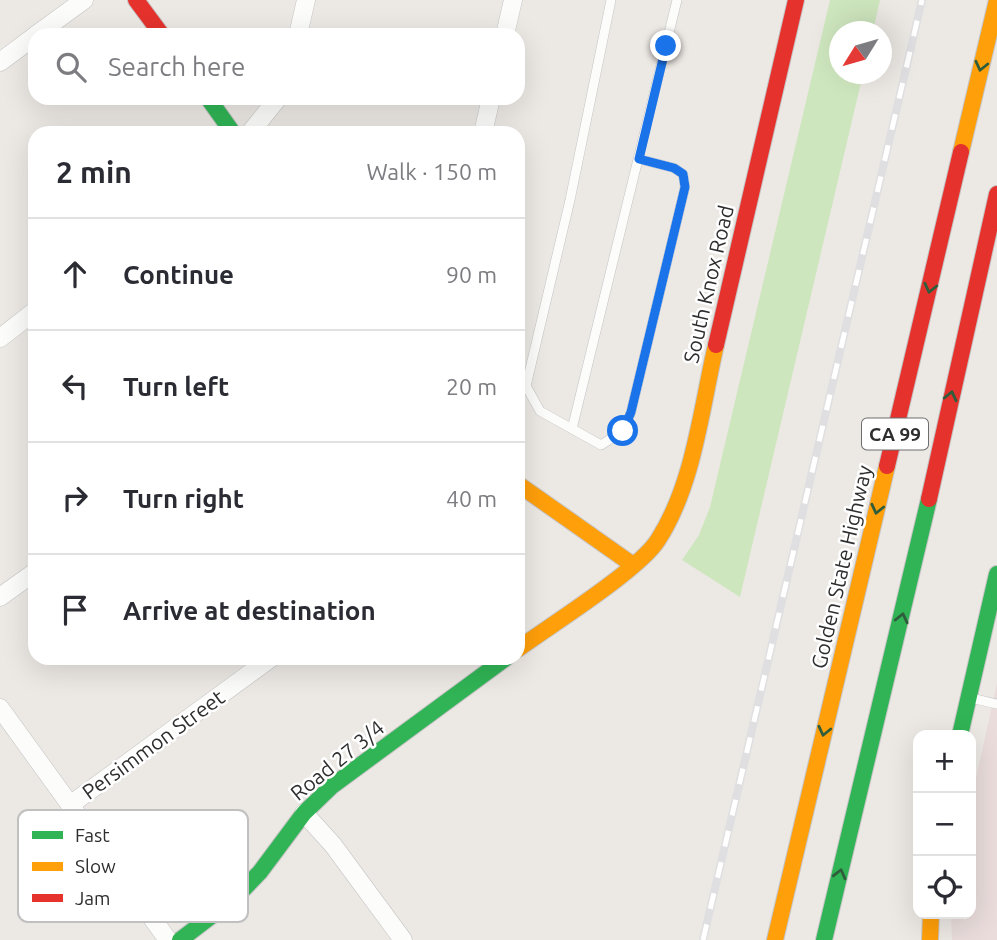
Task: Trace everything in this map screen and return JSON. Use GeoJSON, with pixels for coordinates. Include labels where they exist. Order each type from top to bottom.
{"type":"FeatureCollection","features":[{"type":"Feature","properties":{"kind":"main road"},"geometry":{"type":"LineString","coordinates":[[136,0],[157,28]]}},
{"type":"Feature","properties":{"kind":"main road","name":"South Knox Road"},"geometry":{"type":"LineString","coordinates":[[633,565],[657,542],[681,493],[796,0]]}},
{"type":"Feature","properties":{"kind":"main road","name":"Golden State Highway"},"geometry":{"type":"LineString","coordinates":[[775,940],[997,0]]}},
{"type":"Feature","properties":{"kind":"main road"},"geometry":{"type":"LineString","coordinates":[[213,105],[228,126]]}},
{"type":"Feature","properties":{"kind":"main road","name":"CA 99"},"geometry":{"type":"LineString","coordinates":[[824,940],[887,685],[997,194]]}},
{"type":"Feature","properties":{"kind":"main road"},"geometry":{"type":"LineString","coordinates":[[525,489],[633,565],[525,644]]}},
{"type":"Feature","properties":{"kind":"main road"},"geometry":{"type":"LineString","coordinates":[[961,730],[997,574]]}},
{"type":"Feature","properties":{"kind":"main road","name":"Road 27 3/4"},"geometry":{"type":"LineString","coordinates":[[248,884],[304,813],[332,786],[496,665]]}},
{"type":"Feature","properties":{"kind":"main road"},"geometry":{"type":"LineString","coordinates":[[854,886],[887,685]]}},
{"type":"Feature","properties":{"kind":"main road"},"geometry":{"type":"LineString","coordinates":[[930,940],[931,919]]}},
{"type":"Feature","properties":{"kind":"main road","name":"Road 27 3/4"},"geometry":{"type":"LineString","coordinates":[[180,940],[204,922]]}},
{"type":"Feature","properties":{"kind":"street"},"geometry":{"type":"LineString","coordinates":[[47,28],[84,0]]}},
{"type":"Feature","properties":{"kind":"street"},"geometry":{"type":"LineString","coordinates":[[300,28],[306,0]]}},
{"type":"Feature","properties":{"kind":"street"},"geometry":{"type":"LineString","coordinates":[[507,28],[513,0]]}},
{"type":"Feature","properties":{"kind":"street"},"geometry":{"type":"LineString","coordinates":[[0,62],[28,42]]}},
{"type":"Feature","properties":{"kind":"street"},"geometry":{"type":"LineString","coordinates":[[256,126],[272,105]]}},
{"type":"Feature","properties":{"kind":"street"},"geometry":{"type":"LineString","coordinates":[[485,126],[489,105]]}},
{"type":"Feature","properties":{"kind":"street"},"geometry":{"type":"LineString","coordinates":[[0,338],[28,316]]}},
{"type":"Feature","properties":{"kind":"street"},"geometry":{"type":"LineString","coordinates":[[0,597],[28,577]]}},
{"type":"Feature","properties":{"kind":"street","name":"Persimmon Street"},"geometry":{"type":"LineString","coordinates":[[69,805],[261,665]]}},
{"type":"Feature","properties":{"kind":"street"},"geometry":{"type":"LineString","coordinates":[[0,708],[73,810]]}},
{"type":"Feature","properties":{"kind":"street"},"geometry":{"type":"LineString","coordinates":[[304,813],[333,845],[402,940]]}},
{"type":"Feature","properties":{"kind":"street"},"geometry":{"type":"LineString","coordinates":[[155,922],[168,940]]}},
{"type":"Feature","properties":{"kind":"lane"},"geometry":{"type":"LineString","coordinates":[[611,0],[570,200],[526,386],[540,411],[601,445],[623,431],[631,412],[685,187],[683,174],[674,168],[639,159]]}},
{"type":"Feature","properties":{"kind":"lane"},"geometry":{"type":"LineString","coordinates":[[572,429],[677,0]]}},
{"type":"Feature","properties":{"kind":"lane"},"geometry":{"type":"LineString","coordinates":[[969,697],[997,704]]}},
{"type":"Feature","properties":{"kind":"shaded area"},"geometry":{"type":"Polygon","coordinates":[[[997,683],[997,940],[952,940],[951,919],[976,919],[976,778],[997,683]]]}},
{"type":"Feature","properties":{"kind":"green space"},"geometry":{"type":"Polygon","coordinates":[[[830,0],[880,0],[875,21],[829,21],[829,84],[861,84],[740,597],[682,560],[699,535],[710,507],[830,0]]]}},
{"type":"Feature","properties":{"kind":"railway"},"geometry":{"type":"LineString","coordinates":[[703,940],[922,0]]}},
{"type":"Feature","properties":{"kind":"traffic: fast"},"geometry":{"type":"LineString","coordinates":[[213,105],[228,126]]}},
{"type":"Feature","properties":{"kind":"traffic: fast"},"geometry":{"type":"LineString","coordinates":[[824,940],[929,499]]}},
{"type":"Feature","properties":{"kind":"traffic: fast"},"geometry":{"type":"LineString","coordinates":[[961,730],[997,574]]}},
{"type":"Feature","properties":{"kind":"traffic: fast"},"geometry":{"type":"LineString","coordinates":[[248,884],[304,813],[332,786],[496,665]]}},
{"type":"Feature","properties":{"kind":"traffic: fast"},"geometry":{"type":"LineString","coordinates":[[180,940],[204,922]]}},
{"type":"Feature","properties":{"kind":"traffic: slow"},"geometry":{"type":"LineString","coordinates":[[961,152],[997,0]]}},
{"type":"Feature","properties":{"kind":"traffic: slow"},"geometry":{"type":"LineString","coordinates":[[525,644],[614,581],[658,540],[670,518],[688,471],[716,345]]}},
{"type":"Feature","properties":{"kind":"traffic: slow"},"geometry":{"type":"LineString","coordinates":[[775,940],[887,466]]}},
{"type":"Feature","properties":{"kind":"traffic: slow"},"geometry":{"type":"LineString","coordinates":[[525,489],[633,565]]}},
{"type":"Feature","properties":{"kind":"traffic: slow"},"geometry":{"type":"LineString","coordinates":[[930,940],[931,919]]}},
{"type":"Feature","properties":{"kind":"traffic: jam"},"geometry":{"type":"LineString","coordinates":[[136,0],[157,28]]}},
{"type":"Feature","properties":{"kind":"traffic: jam"},"geometry":{"type":"LineString","coordinates":[[716,345],[796,0]]}},
{"type":"Feature","properties":{"kind":"traffic: jam"},"geometry":{"type":"LineString","coordinates":[[887,466],[961,152]]}},
{"type":"Feature","properties":{"kind":"traffic: jam"},"geometry":{"type":"LineString","coordinates":[[929,499],[997,194]]}},
{"type":"Feature","properties":{"kind":"route"},"geometry":{"type":"LineString","coordinates":[[623,431],[631,412],[685,187],[683,174],[674,168],[639,159],[666,46]]}}]}
